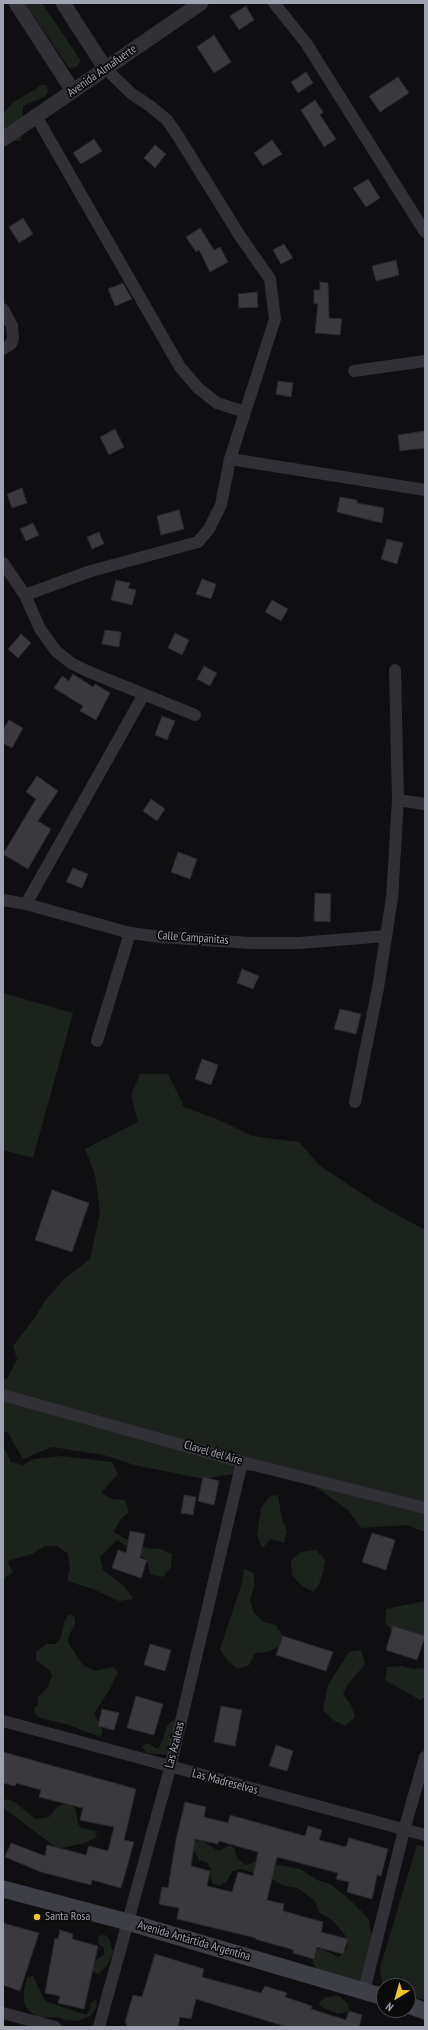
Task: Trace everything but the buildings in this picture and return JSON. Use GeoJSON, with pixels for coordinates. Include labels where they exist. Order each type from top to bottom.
{"type":"FeatureCollection","features":[{"type":"Feature","properties":{"kind":"main road","name":"Avenida Antártida Argentina"},"geometry":{"type":"LineString","coordinates":[[3,1889],[128,1922],[376,1995]]}},
{"type":"Feature","properties":{"kind":"street"},"geometry":{"type":"LineString","coordinates":[[16,3],[73,91]]}},
{"type":"Feature","properties":{"kind":"street"},"geometry":{"type":"LineString","coordinates":[[25,594],[91,571],[198,542],[209,529],[221,505],[230,460],[275,319],[270,279],[167,120],[132,94],[105,68],[63,3]]}},
{"type":"Feature","properties":{"kind":"street","name":"Avenida Almafuerte"},"geometry":{"type":"LineString","coordinates":[[3,139],[200,3]]}},
{"type":"Feature","properties":{"kind":"street"},"geometry":{"type":"LineString","coordinates":[[274,3],[306,43],[425,232]]}},
{"type":"Feature","properties":{"kind":"street"},"geometry":{"type":"LineString","coordinates":[[36,116],[180,367],[198,388],[217,403],[245,412]]}},
{"type":"Feature","properties":{"kind":"street"},"geometry":{"type":"LineString","coordinates":[[3,309],[12,326],[13,338],[10,344],[3,349]]}},
{"type":"Feature","properties":{"kind":"street"},"geometry":{"type":"LineString","coordinates":[[354,371],[425,361]]}},
{"type":"Feature","properties":{"kind":"street"},"geometry":{"type":"LineString","coordinates":[[230,460],[425,490]]}},
{"type":"Feature","properties":{"kind":"street"},"geometry":{"type":"LineString","coordinates":[[3,563],[25,594],[40,629],[56,652],[71,663],[87,671],[195,715]]}},
{"type":"Feature","properties":{"kind":"street"},"geometry":{"type":"LineString","coordinates":[[354,1102],[378,988],[392,898],[398,800],[395,670]]}},
{"type":"Feature","properties":{"kind":"street"},"geometry":{"type":"LineString","coordinates":[[26,904],[144,694]]}},
{"type":"Feature","properties":{"kind":"street"},"geometry":{"type":"LineString","coordinates":[[398,800],[425,804]]}},
{"type":"Feature","properties":{"kind":"street","name":"Calle Campanitas"},"geometry":{"type":"LineString","coordinates":[[3,900],[26,904],[130,933],[161,937],[257,943],[299,943],[386,936]]}},
{"type":"Feature","properties":{"kind":"street"},"geometry":{"type":"LineString","coordinates":[[97,1041],[130,933]]}},
{"type":"Feature","properties":{"kind":"street","name":"Clavel del Aire"},"geometry":{"type":"LineString","coordinates":[[3,1395],[242,1462],[425,1508]]}},
{"type":"Feature","properties":{"kind":"street","name":"Las Azaleas"},"geometry":{"type":"LineString","coordinates":[[99,2027],[170,1768],[242,1462]]}},
{"type":"Feature","properties":{"kind":"street","name":"Las Madreselvas"},"geometry":{"type":"LineString","coordinates":[[3,1721],[170,1768],[425,1835]]}},
{"type":"Feature","properties":{"kind":"street"},"geometry":{"type":"LineString","coordinates":[[364,1991],[404,1830],[425,1758]]}},
{"type":"Feature","properties":{"kind":"street"},"geometry":{"type":"LineString","coordinates":[[3,2013],[56,2027]]}},
{"type":"Feature","properties":{"kind":"shaded area"},"geometry":{"type":"Polygon","coordinates":[[[25,3],[42,3],[81,61],[76,67],[69,68],[25,3]]]}},
{"type":"Feature","properties":{"kind":"shaded area"},"geometry":{"type":"Polygon","coordinates":[[[40,85],[46,85],[48,91],[45,97],[23,107],[23,134],[20,141],[3,141],[3,114],[13,102],[36,89],[40,85]]]}},
{"type":"Feature","properties":{"kind":"shaded area"},"geometry":{"type":"Polygon","coordinates":[[[3,993],[73,1013],[33,1158],[3,1150],[3,993]]]}},
{"type":"Feature","properties":{"kind":"shaded area"},"geometry":{"type":"Polygon","coordinates":[[[140,1074],[168,1074],[184,1107],[219,1120],[252,1136],[299,1142],[319,1165],[379,1205],[425,1230],[425,1532],[407,1525],[361,1528],[348,1510],[319,1489],[293,1476],[266,1468],[204,1479],[134,1465],[104,1455],[52,1447],[23,1459],[8,1433],[3,1430],[3,1379],[7,1379],[17,1359],[13,1346],[33,1320],[45,1301],[62,1281],[90,1259],[100,1212],[95,1175],[85,1149],[138,1122],[131,1095],[140,1074]]]}},
{"type":"Feature","properties":{"kind":"shaded area"},"geometry":{"type":"Polygon","coordinates":[[[3,1446],[11,1462],[23,1465],[34,1459],[61,1456],[112,1462],[118,1474],[101,1493],[112,1499],[125,1500],[129,1512],[120,1520],[114,1532],[135,1544],[147,1548],[160,1549],[172,1554],[171,1567],[163,1577],[150,1574],[147,1560],[117,1540],[100,1557],[103,1570],[125,1587],[133,1599],[119,1601],[93,1589],[67,1581],[70,1568],[68,1554],[58,1546],[45,1546],[32,1554],[7,1561],[13,1572],[3,1579],[3,1446]]]}},
{"type":"Feature","properties":{"kind":"shaded area"},"geometry":{"type":"Polygon","coordinates":[[[278,1495],[282,1520],[287,1531],[284,1543],[271,1539],[262,1548],[257,1535],[261,1508],[270,1496],[278,1495]]]}},
{"type":"Feature","properties":{"kind":"shaded area"},"geometry":{"type":"Polygon","coordinates":[[[316,1550],[325,1560],[323,1573],[318,1587],[313,1592],[301,1585],[292,1575],[291,1561],[301,1552],[316,1550]]]}},
{"type":"Feature","properties":{"kind":"shaded area"},"geometry":{"type":"Polygon","coordinates":[[[244,1569],[254,1573],[254,1587],[250,1600],[254,1613],[264,1622],[276,1625],[283,1636],[279,1646],[268,1652],[255,1653],[249,1665],[238,1669],[227,1660],[220,1649],[242,1583],[244,1569]]]}},
{"type":"Feature","properties":{"kind":"shaded area"},"geometry":{"type":"Polygon","coordinates":[[[425,1601],[425,1642],[418,1642],[394,1633],[385,1622],[386,1609],[425,1601]]]}},
{"type":"Feature","properties":{"kind":"shaded area"},"geometry":{"type":"Polygon","coordinates":[[[70,1614],[75,1618],[75,1624],[69,1635],[68,1642],[82,1664],[94,1671],[113,1667],[118,1672],[109,1691],[94,1713],[103,1731],[100,1737],[66,1724],[44,1719],[37,1716],[33,1709],[38,1705],[38,1697],[47,1688],[52,1675],[49,1670],[36,1660],[36,1652],[47,1644],[54,1644],[60,1640],[65,1619],[70,1614]]]}},
{"type":"Feature","properties":{"kind":"shaded area"},"geometry":{"type":"Polygon","coordinates":[[[361,1650],[365,1664],[349,1683],[343,1694],[351,1705],[355,1717],[345,1726],[333,1720],[323,1710],[328,1685],[349,1652],[361,1650]]]}},
{"type":"Feature","properties":{"kind":"shaded area"},"geometry":{"type":"Polygon","coordinates":[[[402,1666],[414,1669],[425,1668],[425,1697],[420,1700],[385,1680],[387,1667],[402,1666]]]}},
{"type":"Feature","properties":{"kind":"shaded area"},"geometry":{"type":"Polygon","coordinates":[[[177,1720],[168,1755],[147,1753],[142,1747],[147,1743],[158,1749],[167,1726],[171,1721],[177,1720]]]}},
{"type":"Feature","properties":{"kind":"shaded area"},"geometry":{"type":"Polygon","coordinates":[[[7,1799],[14,1802],[36,1819],[49,1817],[58,1806],[64,1804],[72,1805],[76,1811],[78,1824],[82,1828],[95,1831],[97,1837],[85,1843],[58,1849],[5,1809],[3,1801],[7,1799]]]}},
{"type":"Feature","properties":{"kind":"shaded area"},"geometry":{"type":"Polygon","coordinates":[[[201,1840],[218,1851],[230,1845],[235,1849],[236,1856],[240,1861],[246,1865],[259,1861],[300,1869],[317,1880],[330,1884],[348,1898],[370,1922],[370,1929],[374,1942],[362,1984],[316,1969],[312,1957],[315,1951],[320,1948],[338,1957],[343,1954],[348,1946],[345,1935],[332,1920],[320,1913],[315,1901],[298,1888],[284,1886],[267,1876],[240,1869],[233,1871],[226,1882],[220,1886],[213,1884],[210,1877],[211,1869],[207,1863],[199,1860],[192,1847],[195,1841],[201,1840]]]}},
{"type":"Feature","properties":{"kind":"shaded area"},"geometry":{"type":"Polygon","coordinates":[[[417,1845],[425,1847],[425,2000],[416,1998],[416,1978],[381,1978],[380,1968],[417,1845]]]}},
{"type":"Feature","properties":{"kind":"shaded area"},"geometry":{"type":"Polygon","coordinates":[[[105,1935],[109,1939],[113,1952],[108,1964],[99,1974],[93,1972],[88,1966],[104,1955],[104,1948],[99,1944],[98,1936],[105,1935]]]}},
{"type":"Feature","properties":{"kind":"shaded area"},"geometry":{"type":"Polygon","coordinates":[[[33,1976],[44,1999],[48,2002],[86,2015],[90,2010],[91,2003],[96,1999],[97,2005],[94,2011],[90,2016],[77,2021],[64,2020],[58,2017],[38,2018],[28,2010],[24,2003],[24,1990],[27,1977],[33,1976]]]}},
{"type":"Feature","properties":{"kind":"shaded area"},"geometry":{"type":"Polygon","coordinates":[[[338,1995],[348,2004],[349,2011],[338,2014],[320,2006],[319,2003],[324,1998],[338,1995]]]}},
{"type":"Feature","properties":{"kind":"place","name":"Santa Rosa"},"geometry":{"type":"Point","coordinates":[37,1917]}}]}
